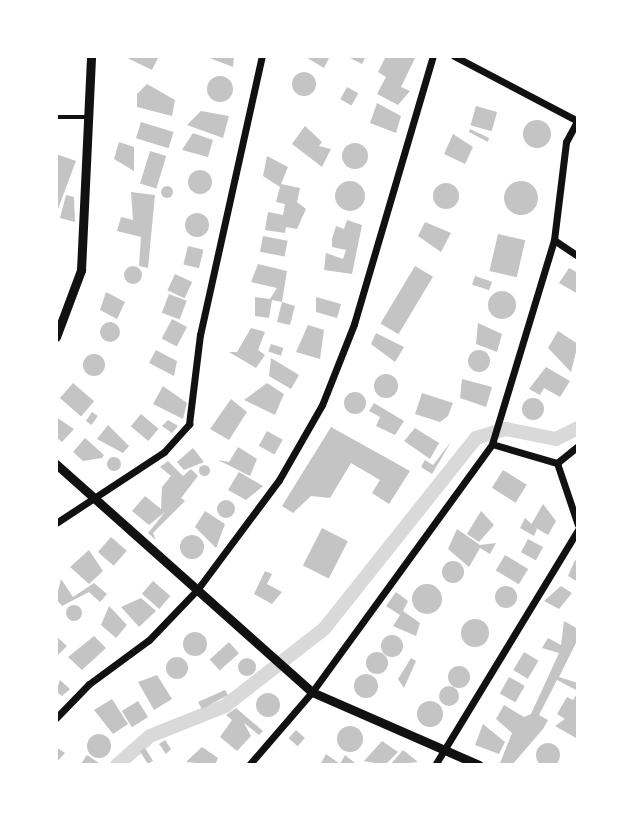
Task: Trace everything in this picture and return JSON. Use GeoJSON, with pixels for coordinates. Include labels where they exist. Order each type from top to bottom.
{"type":"FeatureCollection","features":[{"type":"Feature","properties":{"kind":"street"},"geometry":{"type":"LineString","coordinates":[[56,337],[81,271],[91,56]]}},
{"type":"Feature","properties":{"kind":"street"},"geometry":{"type":"LineString","coordinates":[[56,523],[164,452],[189,424],[200,335],[262,56]]}},
{"type":"Feature","properties":{"kind":"street"},"geometry":{"type":"LineString","coordinates":[[56,719],[89,684],[149,640],[197,590],[279,480],[321,405],[354,324],[433,56]]}},
{"type":"Feature","properties":{"kind":"street"},"geometry":{"type":"LineString","coordinates":[[249,765],[312,692],[493,440],[554,240],[566,142],[578,121],[454,56]]}},
{"type":"Feature","properties":{"kind":"street"},"geometry":{"type":"LineString","coordinates":[[554,240],[578,256]]}},
{"type":"Feature","properties":{"kind":"street"},"geometry":{"type":"LineString","coordinates":[[493,440],[557,463]]}},
{"type":"Feature","properties":{"kind":"street"},"geometry":{"type":"LineString","coordinates":[[557,463],[578,446]]}},
{"type":"Feature","properties":{"kind":"street"},"geometry":{"type":"LineString","coordinates":[[435,765],[447,751],[578,527],[557,463]]}},
{"type":"Feature","properties":{"kind":"street"},"geometry":{"type":"LineString","coordinates":[[56,464],[312,692],[478,765]]}},
{"type":"Feature","properties":{"kind":"lane"},"geometry":{"type":"LineString","coordinates":[[56,117],[89,117]]}},
{"type":"Feature","properties":{"kind":"building"},"geometry":{"type":"Polygon","coordinates":[[[123,56],[159,56],[152,70],[123,56]]]}},
{"type":"Feature","properties":{"kind":"building"},"geometry":{"type":"Polygon","coordinates":[[[207,56],[234,56],[233,67],[207,57],[207,56]]]}},
{"type":"Feature","properties":{"kind":"building"},"geometry":{"type":"Polygon","coordinates":[[[304,56],[330,56],[324,68],[304,56]]]}},
{"type":"Feature","properties":{"kind":"building"},"geometry":{"type":"Polygon","coordinates":[[[351,56],[366,56],[362,64],[350,58],[351,56]]]}},
{"type":"Feature","properties":{"kind":"building"},"geometry":{"type":"Polygon","coordinates":[[[386,56],[416,56],[401,87],[410,91],[398,105],[377,94],[386,77],[378,72],[386,56]]]}},
{"type":"Feature","properties":{"kind":"building"},"geometry":{"type":"Polygon","coordinates":[[[304,72],[313,75],[316,84],[313,93],[304,96],[295,93],[292,84],[295,75],[304,72]]]}},
{"type":"Feature","properties":{"kind":"building"},"geometry":{"type":"Polygon","coordinates":[[[220,76],[229,80],[233,89],[229,98],[220,102],[211,98],[207,89],[211,80],[220,76]]]}},
{"type":"Feature","properties":{"kind":"building"},"geometry":{"type":"Polygon","coordinates":[[[147,84],[175,100],[172,116],[137,107],[137,94],[147,84]]]}},
{"type":"Feature","properties":{"kind":"building"},"geometry":{"type":"Polygon","coordinates":[[[347,87],[358,93],[352,106],[340,99],[347,87]]]}},
{"type":"Feature","properties":{"kind":"building"},"geometry":{"type":"Polygon","coordinates":[[[377,103],[401,116],[396,133],[370,123],[377,103]]]}},
{"type":"Feature","properties":{"kind":"building"},"geometry":{"type":"Polygon","coordinates":[[[476,106],[497,112],[492,131],[470,125],[476,106]]]}},
{"type":"Feature","properties":{"kind":"building"},"geometry":{"type":"Polygon","coordinates":[[[201,111],[229,116],[223,138],[187,125],[201,111]]]}},
{"type":"Feature","properties":{"kind":"building"},"geometry":{"type":"Polygon","coordinates":[[[537,120],[547,124],[551,134],[547,144],[537,148],[527,144],[523,134],[527,124],[537,120]]]}},
{"type":"Feature","properties":{"kind":"building"},"geometry":{"type":"Polygon","coordinates":[[[141,122],[174,132],[169,148],[136,138],[141,122]]]}},
{"type":"Feature","properties":{"kind":"building"},"geometry":{"type":"Polygon","coordinates":[[[305,126],[322,142],[319,146],[331,149],[322,167],[292,144],[305,126]]]}},
{"type":"Feature","properties":{"kind":"building"},"geometry":{"type":"Polygon","coordinates":[[[470,129],[489,138],[488,142],[469,132],[470,129]]]}},
{"type":"Feature","properties":{"kind":"building"},"geometry":{"type":"Polygon","coordinates":[[[193,133],[213,140],[208,157],[182,150],[193,133]]]}},
{"type":"Feature","properties":{"kind":"building"},"geometry":{"type":"Polygon","coordinates":[[[453,134],[473,147],[465,164],[444,154],[453,134]]]}},
{"type":"Feature","properties":{"kind":"building"},"geometry":{"type":"Polygon","coordinates":[[[119,142],[134,147],[134,171],[114,159],[119,142]]]}},
{"type":"Feature","properties":{"kind":"building"},"geometry":{"type":"Polygon","coordinates":[[[355,143],[364,147],[368,156],[364,165],[355,169],[346,165],[342,156],[346,147],[355,143]]]}},
{"type":"Feature","properties":{"kind":"building"},"geometry":{"type":"Polygon","coordinates":[[[150,151],[166,156],[156,188],[140,184],[150,151]]]}},
{"type":"Feature","properties":{"kind":"building"},"geometry":{"type":"Polygon","coordinates":[[[56,154],[76,161],[56,214],[56,154]]]}},
{"type":"Feature","properties":{"kind":"building"},"geometry":{"type":"Polygon","coordinates":[[[267,156],[288,167],[281,184],[300,188],[297,202],[306,209],[297,229],[286,227],[285,233],[265,230],[268,212],[283,215],[285,204],[276,202],[280,187],[263,176],[267,156]]]}},
{"type":"Feature","properties":{"kind":"building"},"geometry":{"type":"Polygon","coordinates":[[[200,170],[208,174],[212,182],[208,190],[200,194],[192,190],[188,182],[192,174],[200,170]]]}},
{"type":"Feature","properties":{"kind":"building"},"geometry":{"type":"Polygon","coordinates":[[[350,181],[360,186],[365,196],[360,206],[350,211],[340,206],[335,196],[340,186],[350,181]]]}},
{"type":"Feature","properties":{"kind":"building"},"geometry":{"type":"Polygon","coordinates":[[[521,181],[533,186],[538,198],[533,210],[521,215],[509,210],[504,198],[509,186],[521,181]]]}},
{"type":"Feature","properties":{"kind":"building"},"geometry":{"type":"Polygon","coordinates":[[[446,183],[455,187],[459,196],[455,205],[446,209],[437,205],[433,196],[437,187],[446,183]]]}},
{"type":"Feature","properties":{"kind":"building"},"geometry":{"type":"Polygon","coordinates":[[[167,186],[173,192],[167,198],[161,192],[167,186]]]}},
{"type":"Feature","properties":{"kind":"building"},"geometry":{"type":"Polygon","coordinates":[[[131,192],[155,195],[148,268],[139,266],[141,237],[117,231],[121,217],[133,220],[131,192]]]}},
{"type":"Feature","properties":{"kind":"building"},"geometry":{"type":"Polygon","coordinates":[[[66,195],[74,197],[75,222],[60,218],[66,195]]]}},
{"type":"Feature","properties":{"kind":"building"},"geometry":{"type":"Polygon","coordinates":[[[197,213],[208,220],[209,225],[202,236],[197,237],[186,230],[185,225],[192,214],[197,213]]]}},
{"type":"Feature","properties":{"kind":"building"},"geometry":{"type":"Polygon","coordinates":[[[347,220],[362,225],[352,274],[324,270],[326,253],[343,259],[346,250],[332,247],[332,239],[336,226],[344,229],[347,220]]]}},
{"type":"Feature","properties":{"kind":"building"},"geometry":{"type":"Polygon","coordinates":[[[425,222],[451,233],[441,252],[418,236],[425,222]]]}},
{"type":"Feature","properties":{"kind":"building"},"geometry":{"type":"Polygon","coordinates":[[[498,234],[525,240],[517,277],[489,271],[498,234]]]}},
{"type":"Feature","properties":{"kind":"building"},"geometry":{"type":"Polygon","coordinates":[[[263,236],[288,241],[284,256],[260,252],[263,236]]]}},
{"type":"Feature","properties":{"kind":"building"},"geometry":{"type":"Polygon","coordinates":[[[188,246],[204,250],[199,268],[183,264],[188,246]]]}},
{"type":"Feature","properties":{"kind":"building"},"geometry":{"type":"Polygon","coordinates":[[[258,264],[287,271],[282,302],[272,300],[269,318],[255,316],[255,297],[270,299],[277,288],[251,282],[258,264]]]}},
{"type":"Feature","properties":{"kind":"building"},"geometry":{"type":"Polygon","coordinates":[[[133,266],[139,269],[142,275],[139,281],[133,284],[127,281],[124,275],[127,269],[133,266]]]}},
{"type":"Feature","properties":{"kind":"building"},"geometry":{"type":"Polygon","coordinates":[[[415,266],[433,277],[398,334],[380,323],[415,266]]]}},
{"type":"Feature","properties":{"kind":"building"},"geometry":{"type":"Polygon","coordinates":[[[569,268],[578,273],[578,294],[559,283],[569,268]]]}},
{"type":"Feature","properties":{"kind":"building"},"geometry":{"type":"Polygon","coordinates":[[[175,274],[192,282],[185,298],[167,290],[175,274]]]}},
{"type":"Feature","properties":{"kind":"building"},"geometry":{"type":"Polygon","coordinates":[[[475,276],[492,282],[489,290],[472,285],[475,276]]]}},
{"type":"Feature","properties":{"kind":"building"},"geometry":{"type":"Polygon","coordinates":[[[502,291],[512,295],[516,305],[512,315],[502,319],[492,315],[488,305],[492,295],[502,291]]]}},
{"type":"Feature","properties":{"kind":"building"},"geometry":{"type":"Polygon","coordinates":[[[106,292],[125,302],[117,319],[100,310],[106,292]]]}},
{"type":"Feature","properties":{"kind":"building"},"geometry":{"type":"Polygon","coordinates":[[[169,294],[187,301],[180,319],[162,313],[169,294]]]}},
{"type":"Feature","properties":{"kind":"building"},"geometry":{"type":"Polygon","coordinates":[[[316,297],[341,304],[337,318],[316,312],[316,297]]]}},
{"type":"Feature","properties":{"kind":"building"},"geometry":{"type":"Polygon","coordinates":[[[282,302],[295,306],[290,325],[277,322],[282,302]]]}},
{"type":"Feature","properties":{"kind":"building"},"geometry":{"type":"Polygon","coordinates":[[[172,319],[187,327],[177,346],[162,338],[172,319]]]}},
{"type":"Feature","properties":{"kind":"building"},"geometry":{"type":"Polygon","coordinates":[[[106,322],[114,322],[120,332],[114,342],[106,342],[100,336],[100,328],[106,322]]]}},
{"type":"Feature","properties":{"kind":"building"},"geometry":{"type":"Polygon","coordinates":[[[478,323],[502,334],[497,352],[476,344],[478,323]]]}},
{"type":"Feature","properties":{"kind":"building"},"geometry":{"type":"Polygon","coordinates":[[[308,325],[324,330],[320,359],[296,352],[308,325]]]}},
{"type":"Feature","properties":{"kind":"building"},"geometry":{"type":"Polygon","coordinates":[[[251,328],[265,332],[258,350],[265,355],[256,368],[229,352],[237,352],[251,328]]]}},
{"type":"Feature","properties":{"kind":"building"},"geometry":{"type":"Polygon","coordinates":[[[558,331],[578,344],[571,372],[548,348],[558,331]]]}},
{"type":"Feature","properties":{"kind":"building"},"geometry":{"type":"Polygon","coordinates":[[[376,333],[404,347],[395,362],[371,344],[376,333]]]}},
{"type":"Feature","properties":{"kind":"building"},"geometry":{"type":"Polygon","coordinates":[[[271,344],[283,348],[281,356],[269,352],[271,344]]]}},
{"type":"Feature","properties":{"kind":"building"},"geometry":{"type":"Polygon","coordinates":[[[156,350],[177,361],[174,376],[149,363],[156,350]]]}},
{"type":"Feature","properties":{"kind":"building"},"geometry":{"type":"Polygon","coordinates":[[[479,350],[487,353],[490,361],[487,369],[479,372],[471,369],[468,361],[471,353],[479,350]]]}},
{"type":"Feature","properties":{"kind":"building"},"geometry":{"type":"Polygon","coordinates":[[[94,354],[104,361],[105,365],[98,375],[94,376],[84,369],[83,365],[90,355],[94,354]]]}},
{"type":"Feature","properties":{"kind":"building"},"geometry":{"type":"Polygon","coordinates":[[[271,358],[299,375],[291,389],[269,376],[271,358]]]}},
{"type":"Feature","properties":{"kind":"building"},"geometry":{"type":"Polygon","coordinates":[[[546,367],[570,381],[560,397],[544,388],[540,395],[529,389],[546,367]]]}},
{"type":"Feature","properties":{"kind":"building"},"geometry":{"type":"Polygon","coordinates":[[[386,374],[397,381],[398,386],[391,397],[386,398],[375,391],[374,386],[381,375],[386,374]]]}},
{"type":"Feature","properties":{"kind":"building"},"geometry":{"type":"Polygon","coordinates":[[[462,379],[492,387],[486,407],[460,398],[462,379]]]}},
{"type":"Feature","properties":{"kind":"building"},"geometry":{"type":"Polygon","coordinates":[[[73,383],[94,401],[81,416],[60,398],[73,383]]]}},
{"type":"Feature","properties":{"kind":"building"},"geometry":{"type":"Polygon","coordinates":[[[267,383],[284,394],[275,415],[244,400],[267,383]]]}},
{"type":"Feature","properties":{"kind":"building"},"geometry":{"type":"Polygon","coordinates":[[[163,386],[187,403],[183,419],[153,404],[163,386]]]}},
{"type":"Feature","properties":{"kind":"building"},"geometry":{"type":"Polygon","coordinates":[[[355,392],[363,395],[366,403],[363,411],[355,414],[347,411],[344,403],[347,395],[355,392]]]}},
{"type":"Feature","properties":{"kind":"building"},"geometry":{"type":"Polygon","coordinates":[[[422,393],[453,403],[448,416],[440,422],[415,414],[422,393]]]}},
{"type":"Feature","properties":{"kind":"building"},"geometry":{"type":"Polygon","coordinates":[[[533,398],[541,401],[544,409],[541,417],[533,420],[525,417],[522,409],[525,401],[533,398]]]}},
{"type":"Feature","properties":{"kind":"building"},"geometry":{"type":"Polygon","coordinates":[[[231,399],[247,412],[229,440],[210,429],[231,399]]]}},
{"type":"Feature","properties":{"kind":"building"},"geometry":{"type":"Polygon","coordinates":[[[374,403],[404,421],[395,435],[376,426],[380,417],[369,411],[374,403]]]}},
{"type":"Feature","properties":{"kind":"building"},"geometry":{"type":"Polygon","coordinates":[[[92,412],[98,416],[92,425],[86,421],[92,412]]]}},
{"type":"Feature","properties":{"kind":"building"},"geometry":{"type":"Polygon","coordinates":[[[141,414],[159,429],[148,441],[131,426],[141,414]]]}},
{"type":"Feature","properties":{"kind":"building"},"geometry":{"type":"Polygon","coordinates":[[[56,417],[74,429],[62,442],[56,437],[56,417]]]}},
{"type":"Feature","properties":{"kind":"building"},"geometry":{"type":"Polygon","coordinates":[[[168,420],[178,426],[172,433],[162,426],[168,420]]]}},
{"type":"Feature","properties":{"kind":"building"},"geometry":{"type":"Polygon","coordinates":[[[108,425],[129,446],[123,453],[97,439],[108,425]]]}},
{"type":"Feature","properties":{"kind":"building"},"geometry":{"type":"Polygon","coordinates":[[[331,427],[410,471],[389,504],[372,493],[380,480],[351,463],[330,498],[311,496],[293,513],[282,506],[331,427]]]}},
{"type":"Feature","properties":{"kind":"building"},"geometry":{"type":"Polygon","coordinates":[[[415,428],[439,443],[430,459],[404,441],[415,428]]]}},
{"type":"Feature","properties":{"kind":"building"},"geometry":{"type":"Polygon","coordinates":[[[267,431],[283,440],[275,455],[259,446],[267,431]]]}},
{"type":"Feature","properties":{"kind":"building"},"geometry":{"type":"Polygon","coordinates":[[[85,438],[104,455],[102,458],[83,461],[73,452],[85,438]]]}},
{"type":"Feature","properties":{"kind":"building"},"geometry":{"type":"Polygon","coordinates":[[[451,442],[432,474],[421,467],[425,460],[433,465],[451,442]]]}},
{"type":"Feature","properties":{"kind":"building"},"geometry":{"type":"Polygon","coordinates":[[[238,447],[257,459],[250,476],[218,460],[229,462],[238,447]]]}},
{"type":"Feature","properties":{"kind":"building"},"geometry":{"type":"Polygon","coordinates":[[[193,448],[204,462],[184,470],[177,462],[193,448]]]}},
{"type":"Feature","properties":{"kind":"building"},"geometry":{"type":"Polygon","coordinates":[[[111,457],[117,457],[121,464],[117,471],[111,471],[107,467],[107,461],[111,457]]]}},
{"type":"Feature","properties":{"kind":"building"},"geometry":{"type":"Polygon","coordinates":[[[168,461],[183,476],[191,469],[198,476],[181,498],[185,501],[153,533],[156,540],[148,533],[165,512],[149,525],[132,511],[145,496],[161,509],[162,487],[171,476],[160,467],[168,461]]]}},
{"type":"Feature","properties":{"kind":"building"},"geometry":{"type":"Polygon","coordinates":[[[204,465],[208,466],[208,474],[204,475],[200,474],[199,470],[200,466],[204,465]]]}},
{"type":"Feature","properties":{"kind":"building"},"geometry":{"type":"Polygon","coordinates":[[[503,470],[527,485],[516,503],[492,488],[503,470]]]}},
{"type":"Feature","properties":{"kind":"building"},"geometry":{"type":"Polygon","coordinates":[[[239,472],[263,486],[246,500],[228,490],[239,472]]]}},
{"type":"Feature","properties":{"kind":"building"},"geometry":{"type":"Polygon","coordinates":[[[222,500],[230,500],[235,509],[233,516],[222,518],[217,513],[217,505],[222,500]]]}},
{"type":"Feature","properties":{"kind":"building"},"geometry":{"type":"Polygon","coordinates":[[[543,504],[556,521],[548,535],[531,525],[543,504]]]}},
{"type":"Feature","properties":{"kind":"building"},"geometry":{"type":"Polygon","coordinates":[[[205,511],[225,524],[216,548],[195,527],[205,511]]]}},
{"type":"Feature","properties":{"kind":"building"},"geometry":{"type":"Polygon","coordinates":[[[481,511],[494,525],[479,542],[467,534],[481,511]]]}},
{"type":"Feature","properties":{"kind":"building"},"geometry":{"type":"Polygon","coordinates":[[[525,518],[537,529],[534,536],[520,528],[525,518]]]}},
{"type":"Feature","properties":{"kind":"building"},"geometry":{"type":"Polygon","coordinates":[[[322,528],[348,541],[329,579],[303,565],[322,528]]]}},
{"type":"Feature","properties":{"kind":"building"},"geometry":{"type":"Polygon","coordinates":[[[457,529],[480,545],[496,543],[490,554],[480,548],[469,567],[448,549],[457,529]]]}},
{"type":"Feature","properties":{"kind":"building"},"geometry":{"type":"Polygon","coordinates":[[[192,535],[201,538],[204,547],[201,556],[192,559],[183,556],[180,547],[183,538],[192,535]]]}},
{"type":"Feature","properties":{"kind":"building"},"geometry":{"type":"Polygon","coordinates":[[[111,537],[127,551],[114,566],[98,552],[111,537]]]}},
{"type":"Feature","properties":{"kind":"building"},"geometry":{"type":"Polygon","coordinates":[[[528,539],[543,547],[536,560],[521,552],[528,539]]]}},
{"type":"Feature","properties":{"kind":"building"},"geometry":{"type":"Polygon","coordinates":[[[89,550],[103,571],[89,584],[70,567],[89,550]]]}},
{"type":"Feature","properties":{"kind":"building"},"geometry":{"type":"Polygon","coordinates":[[[505,555],[528,569],[519,584],[496,570],[505,555]]]}},
{"type":"Feature","properties":{"kind":"building"},"geometry":{"type":"Polygon","coordinates":[[[575,560],[578,562],[578,582],[568,576],[575,560]]]}},
{"type":"Feature","properties":{"kind":"building"},"geometry":{"type":"Polygon","coordinates":[[[453,561],[461,564],[464,572],[461,580],[453,583],[445,580],[442,572],[445,564],[453,561]]]}},
{"type":"Feature","properties":{"kind":"building"},"geometry":{"type":"Polygon","coordinates":[[[265,571],[272,574],[267,584],[282,592],[272,604],[254,594],[265,571]]]}},
{"type":"Feature","properties":{"kind":"building"},"geometry":{"type":"Polygon","coordinates":[[[61,579],[73,597],[94,583],[107,594],[100,602],[89,592],[62,606],[56,599],[61,579]]]}},
{"type":"Feature","properties":{"kind":"building"},"geometry":{"type":"Polygon","coordinates":[[[153,581],[170,596],[159,609],[142,594],[153,581]]]}},
{"type":"Feature","properties":{"kind":"building"},"geometry":{"type":"Polygon","coordinates":[[[427,584],[438,588],[442,599],[438,610],[427,614],[416,610],[412,599],[416,588],[427,584]]]}},
{"type":"Feature","properties":{"kind":"building"},"geometry":{"type":"Polygon","coordinates":[[[506,586],[514,589],[517,597],[514,605],[506,608],[498,605],[495,597],[498,589],[506,586]]]}},
{"type":"Feature","properties":{"kind":"building"},"geometry":{"type":"Polygon","coordinates":[[[561,586],[572,593],[559,609],[544,601],[561,586]]]}},
{"type":"Feature","properties":{"kind":"building"},"geometry":{"type":"Polygon","coordinates":[[[396,592],[408,601],[403,611],[420,623],[416,636],[393,626],[400,615],[386,606],[396,592]]]}},
{"type":"Feature","properties":{"kind":"building"},"geometry":{"type":"Polygon","coordinates":[[[141,598],[156,611],[139,627],[121,607],[141,598]]]}},
{"type":"Feature","properties":{"kind":"building"},"geometry":{"type":"Polygon","coordinates":[[[74,605],[80,607],[80,619],[74,621],[68,619],[66,613],[68,607],[74,605]]]}},
{"type":"Feature","properties":{"kind":"building"},"geometry":{"type":"Polygon","coordinates":[[[109,606],[127,625],[116,638],[101,625],[109,606]]]}},
{"type":"Feature","properties":{"kind":"building"},"geometry":{"type":"Polygon","coordinates":[[[475,619],[485,623],[489,633],[485,643],[475,647],[465,643],[461,633],[465,623],[475,619]]]}},
{"type":"Feature","properties":{"kind":"building"},"geometry":{"type":"Polygon","coordinates":[[[564,621],[578,629],[578,639],[559,677],[578,683],[578,691],[557,680],[539,715],[548,720],[543,729],[512,765],[500,763],[512,733],[496,719],[504,705],[524,717],[531,714],[559,653],[542,648],[548,638],[561,645],[564,621]]]}},
{"type":"Feature","properties":{"kind":"building"},"geometry":{"type":"Polygon","coordinates":[[[195,632],[204,635],[207,644],[204,653],[195,656],[186,653],[183,644],[186,635],[195,632]]]}},
{"type":"Feature","properties":{"kind":"building"},"geometry":{"type":"Polygon","coordinates":[[[392,635],[400,638],[403,646],[400,654],[392,657],[384,654],[381,646],[384,638],[392,635]]]}},
{"type":"Feature","properties":{"kind":"building"},"geometry":{"type":"Polygon","coordinates":[[[56,636],[67,646],[56,657],[56,636]]]}},
{"type":"Feature","properties":{"kind":"building"},"geometry":{"type":"Polygon","coordinates":[[[94,636],[106,648],[82,670],[68,657],[94,636]]]}},
{"type":"Feature","properties":{"kind":"building"},"geometry":{"type":"Polygon","coordinates":[[[229,642],[239,653],[220,671],[210,659],[229,642]]]}},
{"type":"Feature","properties":{"kind":"building"},"geometry":{"type":"Polygon","coordinates":[[[373,652],[381,652],[388,659],[388,667],[381,674],[373,674],[366,667],[366,659],[373,652]]]}},
{"type":"Feature","properties":{"kind":"building"},"geometry":{"type":"Polygon","coordinates":[[[524,652],[539,661],[528,679],[513,670],[524,652]]]}},
{"type":"Feature","properties":{"kind":"building"},"geometry":{"type":"Polygon","coordinates":[[[177,657],[187,664],[188,668],[181,678],[177,679],[167,672],[166,668],[173,658],[177,657]]]}},
{"type":"Feature","properties":{"kind":"building"},"geometry":{"type":"Polygon","coordinates":[[[247,658],[253,661],[256,667],[253,673],[247,676],[241,673],[238,667],[241,661],[247,658]]]}},
{"type":"Feature","properties":{"kind":"building"},"geometry":{"type":"Polygon","coordinates":[[[411,658],[416,661],[404,688],[398,679],[411,658]]]}},
{"type":"Feature","properties":{"kind":"building"},"geometry":{"type":"Polygon","coordinates":[[[459,666],[467,669],[470,677],[467,685],[459,688],[451,685],[448,677],[451,669],[459,666]]]}},
{"type":"Feature","properties":{"kind":"building"},"geometry":{"type":"Polygon","coordinates":[[[366,674],[377,681],[378,686],[371,697],[366,698],[355,691],[354,686],[361,675],[366,674]]]}},
{"type":"Feature","properties":{"kind":"building"},"geometry":{"type":"Polygon","coordinates":[[[157,675],[172,699],[154,710],[138,682],[157,675]]]}},
{"type":"Feature","properties":{"kind":"building"},"geometry":{"type":"Polygon","coordinates":[[[509,677],[525,686],[516,702],[500,694],[509,677]]]}},
{"type":"Feature","properties":{"kind":"building"},"geometry":{"type":"Polygon","coordinates":[[[60,680],[70,689],[62,696],[56,691],[60,680]]]}},
{"type":"Feature","properties":{"kind":"building"},"geometry":{"type":"Polygon","coordinates":[[[449,686],[456,689],[459,696],[456,703],[449,706],[442,703],[439,696],[442,689],[449,686]]]}},
{"type":"Feature","properties":{"kind":"building"},"geometry":{"type":"Polygon","coordinates":[[[225,690],[228,695],[202,709],[198,702],[225,690]]]}},
{"type":"Feature","properties":{"kind":"building"},"geometry":{"type":"Polygon","coordinates":[[[578,692],[576,738],[555,726],[565,719],[557,714],[567,697],[573,700],[578,692]]]}},
{"type":"Feature","properties":{"kind":"building"},"geometry":{"type":"Polygon","coordinates":[[[268,693],[277,696],[280,705],[277,714],[268,717],[259,714],[256,705],[259,696],[268,693]]]}},
{"type":"Feature","properties":{"kind":"building"},"geometry":{"type":"Polygon","coordinates":[[[112,699],[128,724],[113,734],[94,710],[112,699]]]}},
{"type":"Feature","properties":{"kind":"building"},"geometry":{"type":"Polygon","coordinates":[[[138,701],[148,717],[132,727],[122,711],[138,701]]]}},
{"type":"Feature","properties":{"kind":"building"},"geometry":{"type":"Polygon","coordinates":[[[430,701],[439,705],[443,714],[439,723],[430,727],[421,723],[417,714],[421,705],[430,701]]]}},
{"type":"Feature","properties":{"kind":"building"},"geometry":{"type":"Polygon","coordinates":[[[236,708],[263,731],[259,735],[244,723],[251,736],[237,751],[220,737],[232,720],[226,715],[236,708]]]}},
{"type":"Feature","properties":{"kind":"building"},"geometry":{"type":"Polygon","coordinates":[[[483,724],[505,742],[499,754],[475,745],[483,724]]]}},
{"type":"Feature","properties":{"kind":"building"},"geometry":{"type":"Polygon","coordinates":[[[350,726],[359,730],[363,739],[359,748],[350,752],[341,748],[337,739],[341,730],[350,726]]]}},
{"type":"Feature","properties":{"kind":"building"},"geometry":{"type":"Polygon","coordinates":[[[296,730],[305,738],[298,746],[289,738],[296,730]]]}},
{"type":"Feature","properties":{"kind":"building"},"geometry":{"type":"Polygon","coordinates":[[[99,734],[107,738],[111,746],[107,754],[99,758],[91,754],[87,746],[91,738],[99,734]]]}},
{"type":"Feature","properties":{"kind":"building"},"geometry":{"type":"Polygon","coordinates":[[[165,740],[171,749],[166,754],[159,744],[165,740]]]}},
{"type":"Feature","properties":{"kind":"building"},"geometry":{"type":"Polygon","coordinates":[[[382,741],[398,752],[385,765],[364,761],[382,741]]]}},
{"type":"Feature","properties":{"kind":"building"},"geometry":{"type":"Polygon","coordinates":[[[548,743],[556,747],[560,755],[556,763],[548,767],[540,763],[536,755],[540,747],[548,743]]]}},
{"type":"Feature","properties":{"kind":"building"},"geometry":{"type":"Polygon","coordinates":[[[56,747],[65,753],[56,763],[56,747]]]}},
{"type":"Feature","properties":{"kind":"building"},"geometry":{"type":"Polygon","coordinates":[[[202,747],[218,758],[215,765],[186,762],[202,747]]]}},
{"type":"Feature","properties":{"kind":"building"},"geometry":{"type":"Polygon","coordinates":[[[145,748],[153,761],[148,764],[140,751],[145,748]]]}},
{"type":"Feature","properties":{"kind":"building"},"geometry":{"type":"Polygon","coordinates":[[[403,750],[418,762],[390,765],[403,750]]]}},
{"type":"Feature","properties":{"kind":"building"},"geometry":{"type":"Polygon","coordinates":[[[326,754],[340,764],[345,755],[355,763],[353,765],[320,765],[326,754]]]}},
{"type":"Feature","properties":{"kind":"building"},"geometry":{"type":"Polygon","coordinates":[[[87,755],[102,765],[80,765],[87,755]]]}},
{"type":"Feature","properties":{"kind":"waterway"},"geometry":{"type":"LineString","coordinates":[[117,765],[150,736],[225,706],[324,629],[476,438],[506,429],[556,439],[578,428]]}}]}
